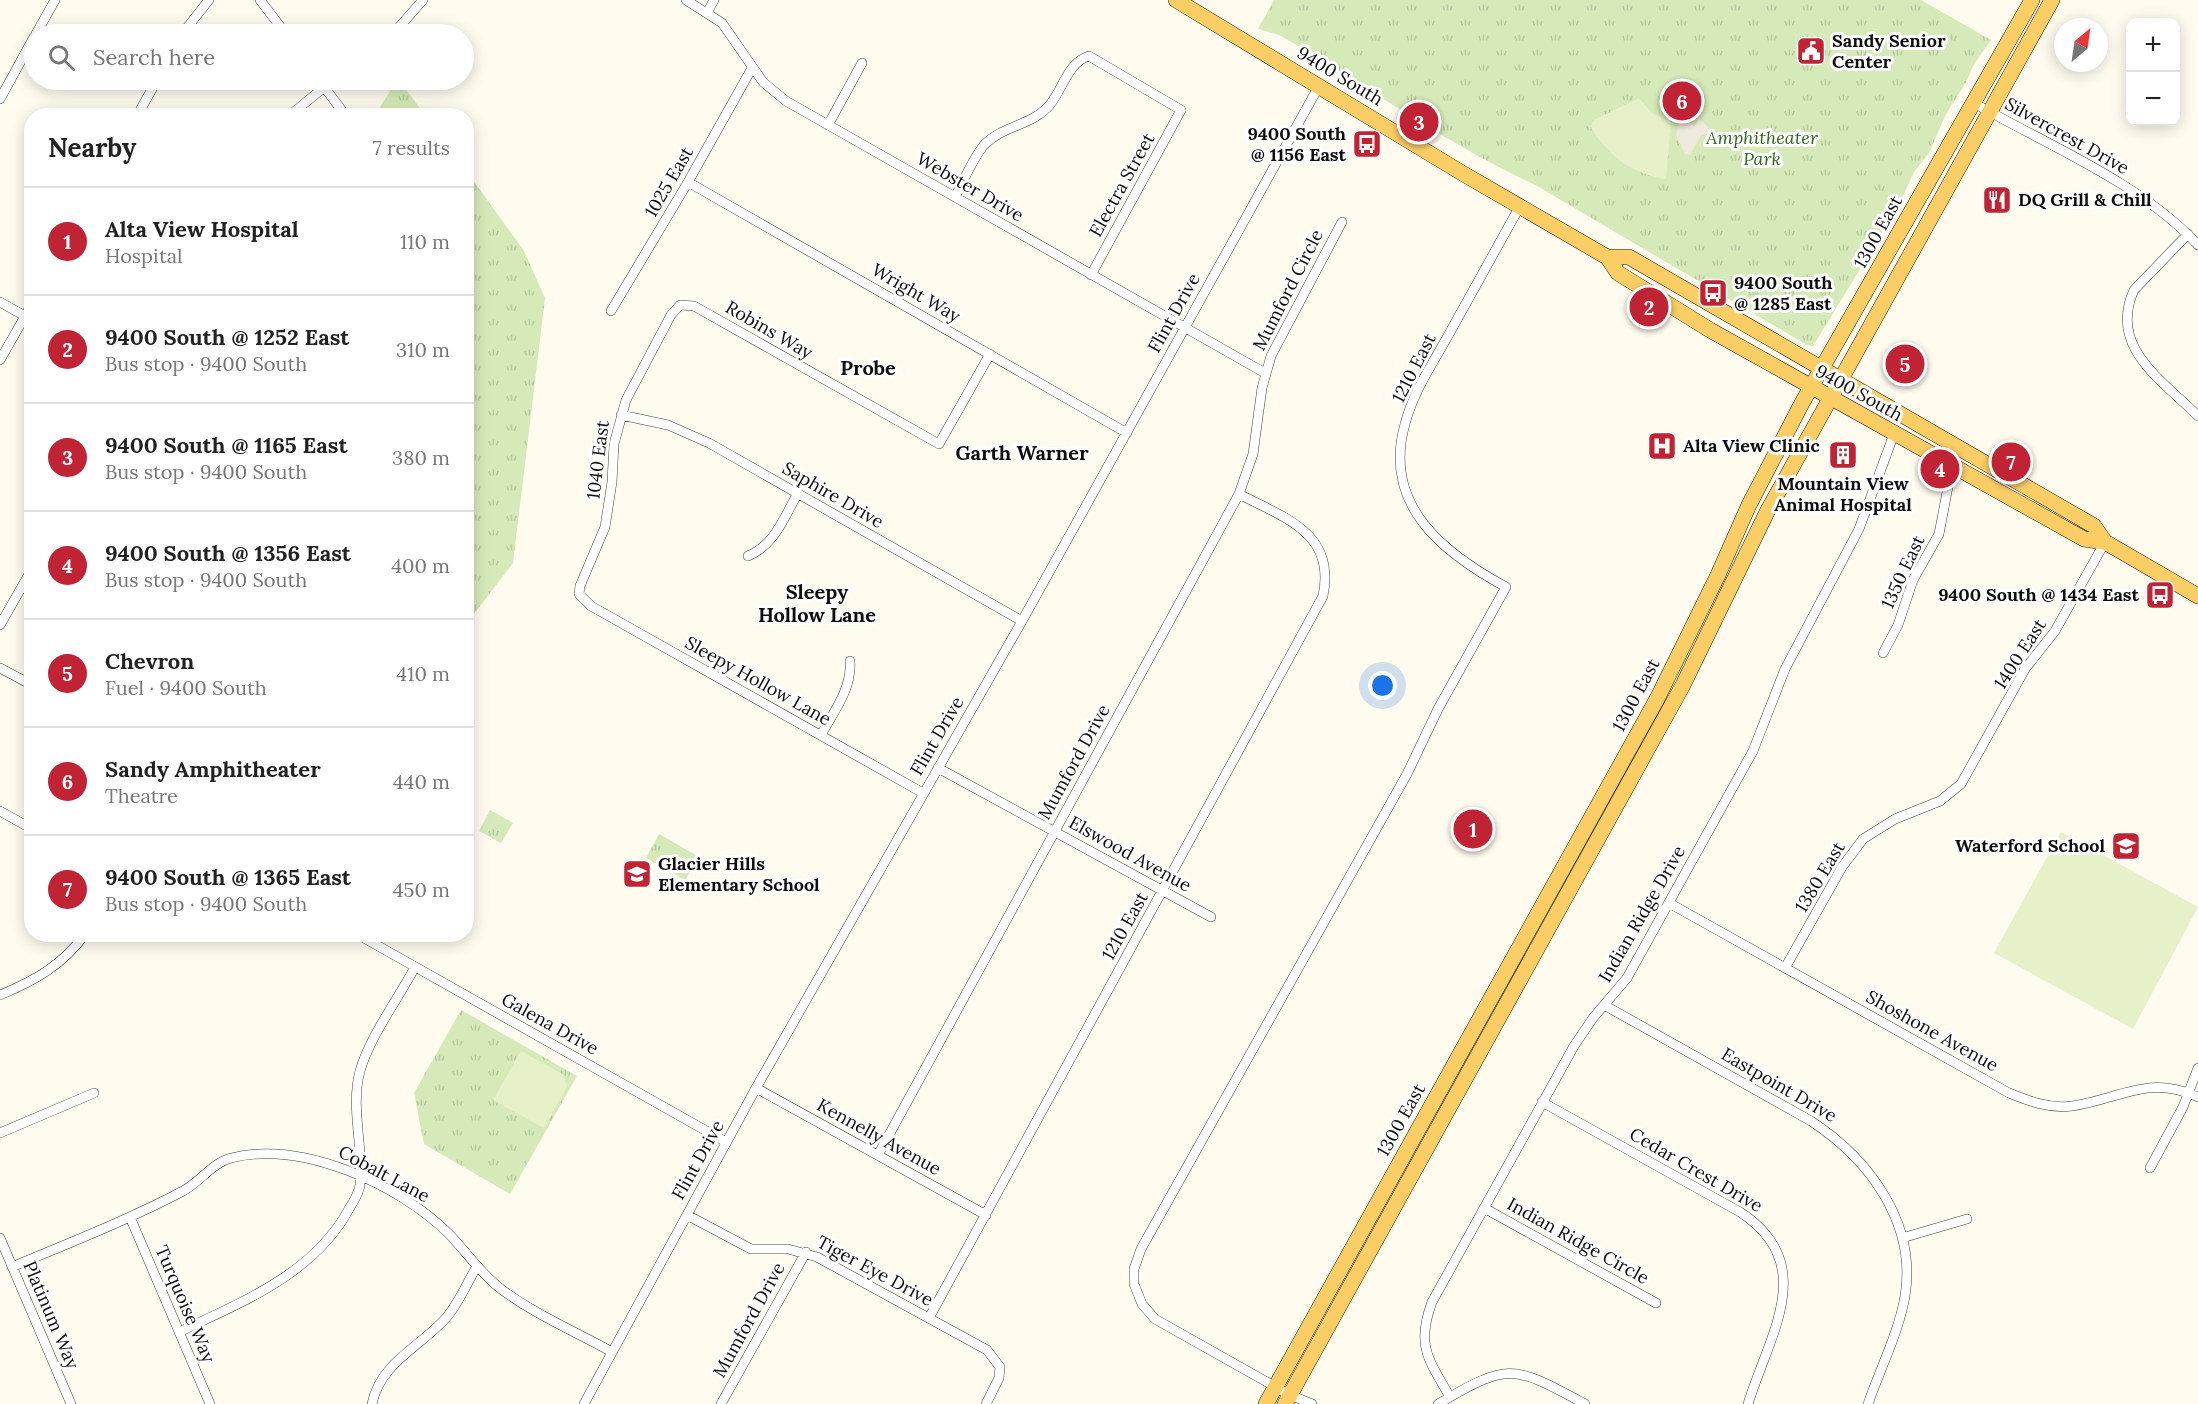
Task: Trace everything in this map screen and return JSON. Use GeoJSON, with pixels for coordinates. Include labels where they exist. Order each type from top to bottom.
{"type":"FeatureCollection","features":[{"type":"Feature","properties":{"kind":"main road","name":"9400 South"},"geometry":{"type":"LineString","coordinates":[[1176,0],[1607,257],[1618,273],[1811,388],[2084,539],[2105,542],[2198,596]]}},
{"type":"Feature","properties":{"kind":"main road","name":"1300 East"},"geometry":{"type":"LineString","coordinates":[[1266,1404],[1657,699],[1718,575],[1749,505],[1811,388],[2032,0]]}},
{"type":"Feature","properties":{"kind":"main road","name":"1300 East"},"geometry":{"type":"LineString","coordinates":[[1288,1399],[1683,685],[1767,512],[1988,111],[2052,0]]}},
{"type":"Feature","properties":{"kind":"main road","name":"9400 South"},"geometry":{"type":"LineString","coordinates":[[1607,257],[1629,257],[2094,526],[2105,542]]}},
{"type":"Feature","properties":{"kind":"street"},"geometry":{"type":"LineString","coordinates":[[42,24],[55,0]]}},
{"type":"Feature","properties":{"kind":"street"},"geometry":{"type":"LineString","coordinates":[[190,24],[208,0]]}},
{"type":"Feature","properties":{"kind":"street"},"geometry":{"type":"LineString","coordinates":[[260,0],[278,24]]}},
{"type":"Feature","properties":{"kind":"street"},"geometry":{"type":"LineString","coordinates":[[402,24],[423,0]]}},
{"type":"Feature","properties":{"kind":"street","name":"Webster Drive"},"geometry":{"type":"LineString","coordinates":[[686,0],[707,13],[732,34],[752,68],[773,92],[1265,373]]}},
{"type":"Feature","properties":{"kind":"street"},"geometry":{"type":"LineString","coordinates":[[707,13],[714,0]]}},
{"type":"Feature","properties":{"kind":"street"},"geometry":{"type":"LineString","coordinates":[[0,99],[24,56]]}},
{"type":"Feature","properties":{"kind":"street","name":"Electra Street"},"geometry":{"type":"LineString","coordinates":[[955,197],[983,146],[1000,132],[1042,112],[1055,99],[1076,63],[1089,56],[1181,110],[1091,275]]}},
{"type":"Feature","properties":{"kind":"street"},"geometry":{"type":"LineString","coordinates":[[828,125],[862,63]]}},
{"type":"Feature","properties":{"kind":"street","name":"1025 East"},"geometry":{"type":"LineString","coordinates":[[611,311],[688,182],[752,68]]}},
{"type":"Feature","properties":{"kind":"street","name":"Flint Drive"},"geometry":{"type":"LineString","coordinates":[[584,1404],[756,1088],[1022,621],[1319,86]]}},
{"type":"Feature","properties":{"kind":"street"},"geometry":{"type":"LineString","coordinates":[[141,108],[151,90]]}},
{"type":"Feature","properties":{"kind":"street"},"geometry":{"type":"LineString","coordinates":[[297,108],[315,90]]}},
{"type":"Feature","properties":{"kind":"street"},"geometry":{"type":"LineString","coordinates":[[327,90],[340,108]]}},
{"type":"Feature","properties":{"kind":"street","name":"Silvercrest Drive"},"geometry":{"type":"LineString","coordinates":[[1974,103],[2138,195],[2169,217],[2198,245]]}},
{"type":"Feature","properties":{"kind":"street","name":"Wright Way"},"geometry":{"type":"LineString","coordinates":[[688,182],[1127,433]]}},
{"type":"Feature","properties":{"kind":"street","name":"1210 East"},"geometry":{"type":"LineString","coordinates":[[1275,1386],[1155,1318],[1142,1304],[1136,1291],[1135,1262],[1226,1095],[1411,767],[1438,709],[1506,587],[1457,558],[1420,520],[1404,482],[1401,449],[1404,425],[1419,388],[1520,206]]}},
{"type":"Feature","properties":{"kind":"street","name":"Mumford Circle"},"geometry":{"type":"LineString","coordinates":[[1265,373],[1280,338],[1342,222]]}},
{"type":"Feature","properties":{"kind":"street"},"geometry":{"type":"LineString","coordinates":[[2188,234],[2134,290],[2126,311],[2125,325],[2134,350],[2198,416]]}},
{"type":"Feature","properties":{"kind":"street"},"geometry":{"type":"LineString","coordinates":[[0,302],[24,316]]}},
{"type":"Feature","properties":{"kind":"street","name":"Robins Way"},"geometry":{"type":"LineString","coordinates":[[680,305],[694,306],[939,444],[990,354]]}},
{"type":"Feature","properties":{"kind":"street","name":"1040 East"},"geometry":{"type":"LineString","coordinates":[[579,594],[605,527],[612,482],[614,444],[621,414],[640,370],[671,315],[680,305]]}},
{"type":"Feature","properties":{"kind":"street"},"geometry":{"type":"LineString","coordinates":[[0,360],[24,324]]}},
{"type":"Feature","properties":{"kind":"street","name":"Mumford Drive"},"geometry":{"type":"LineString","coordinates":[[878,1155],[1239,494],[1253,454],[1265,373]]}},
{"type":"Feature","properties":{"kind":"street","name":"Saphire Drive"},"geometry":{"type":"LineString","coordinates":[[621,414],[689,433],[1022,621]]}},
{"type":"Feature","properties":{"kind":"street","name":"Indian Ridge Drive"},"geometry":{"type":"LineString","coordinates":[[1450,1397],[1431,1364],[1425,1344],[1423,1326],[1432,1302],[1583,1032],[1627,978],[1759,738],[1785,669],[1859,529],[1894,434]]}},
{"type":"Feature","properties":{"kind":"street","name":"1350 East"},"geometry":{"type":"LineString","coordinates":[[1882,653],[1898,625],[1908,593],[1939,534],[1952,466]]}},
{"type":"Feature","properties":{"kind":"street"},"geometry":{"type":"LineString","coordinates":[[748,556],[770,542],[798,493]]}},
{"type":"Feature","properties":{"kind":"street","name":"1210 East"},"geometry":{"type":"LineString","coordinates":[[929,1318],[1323,596],[1324,568],[1317,545],[1295,524],[1239,494]]}},
{"type":"Feature","properties":{"kind":"street","name":"1400 East"},"geometry":{"type":"LineString","coordinates":[[1961,784],[2025,669],[2055,631],[2105,542]]}},
{"type":"Feature","properties":{"kind":"street"},"geometry":{"type":"LineString","coordinates":[[0,625],[24,583]]}},
{"type":"Feature","properties":{"kind":"street","name":"Sleepy Hollow Lane"},"geometry":{"type":"LineString","coordinates":[[579,594],[601,612],[923,793]]}},
{"type":"Feature","properties":{"kind":"street"},"geometry":{"type":"LineString","coordinates":[[821,735],[847,690],[851,675],[850,661]]}},
{"type":"Feature","properties":{"kind":"street"},"geometry":{"type":"LineString","coordinates":[[0,668],[24,681]]}},
{"type":"Feature","properties":{"kind":"street","name":"Elswood Avenue"},"geometry":{"type":"LineString","coordinates":[[938,768],[1211,917]]}},
{"type":"Feature","properties":{"kind":"street","name":"1380 East"},"geometry":{"type":"LineString","coordinates":[[1785,968],[1847,859],[1863,840],[1895,819],[1940,801],[1961,784]]}},
{"type":"Feature","properties":{"kind":"street"},"geometry":{"type":"LineString","coordinates":[[0,811],[24,824]]}},
{"type":"Feature","properties":{"kind":"street","name":"Shoshone Avenue"},"geometry":{"type":"LineString","coordinates":[[1668,903],[2009,1093],[2034,1103],[2072,1106],[2142,1087],[2163,1086],[2198,1097]]}},
{"type":"Feature","properties":{"kind":"street"},"geometry":{"type":"LineString","coordinates":[[0,995],[55,967],[78,942]]}},
{"type":"Feature","properties":{"kind":"street","name":"Galena Drive"},"geometry":{"type":"LineString","coordinates":[[371,942],[726,1142]]}},
{"type":"Feature","properties":{"kind":"street"},"geometry":{"type":"LineString","coordinates":[[179,1332],[251,1298],[314,1255],[342,1223],[358,1193],[360,1176],[356,1097],[359,1072],[415,967]]}},
{"type":"Feature","properties":{"kind":"street","name":"Eastpoint Drive"},"geometry":{"type":"LineString","coordinates":[[1604,1005],[1833,1135],[1868,1170],[1882,1191],[1902,1238],[1906,1257],[1905,1298],[1868,1404]]}},
{"type":"Feature","properties":{"kind":"street"},"geometry":{"type":"LineString","coordinates":[[2150,1168],[2183,1107],[2198,1068]]}},
{"type":"Feature","properties":{"kind":"street","name":"Kennelly Avenue"},"geometry":{"type":"LineString","coordinates":[[756,1088],[986,1215]]}},
{"type":"Feature","properties":{"kind":"street"},"geometry":{"type":"LineString","coordinates":[[0,1133],[94,1093]]}},
{"type":"Feature","properties":{"kind":"street","name":"Cedar Crest Drive"},"geometry":{"type":"LineString","coordinates":[[1542,1102],[1740,1212],[1768,1235],[1782,1264],[1785,1295],[1748,1404]]}},
{"type":"Feature","properties":{"kind":"street","name":"Cobalt Lane"},"geometry":{"type":"LineString","coordinates":[[12,1267],[130,1217],[184,1190],[230,1158],[306,1157],[342,1167],[436,1222],[501,1289],[612,1352]]}},
{"type":"Feature","properties":{"kind":"street","name":"Indian Ridge Circle"},"geometry":{"type":"LineString","coordinates":[[1484,1208],[1656,1303]]}},
{"type":"Feature","properties":{"kind":"street","name":"Tiger Eye Drive"},"geometry":{"type":"LineString","coordinates":[[687,1215],[752,1249],[806,1252],[987,1350],[1000,1367],[999,1378],[987,1404]]}},
{"type":"Feature","properties":{"kind":"street","name":"Turquoise Way"},"geometry":{"type":"LineString","coordinates":[[130,1217],[210,1404]]}},
{"type":"Feature","properties":{"kind":"street"},"geometry":{"type":"LineString","coordinates":[[1902,1238],[1967,1219]]}},
{"type":"Feature","properties":{"kind":"street","name":"Platinum Way"},"geometry":{"type":"LineString","coordinates":[[0,1238],[71,1404]]}},
{"type":"Feature","properties":{"kind":"street","name":"Mumford Drive"},"geometry":{"type":"LineString","coordinates":[[721,1404],[806,1252]]}},
{"type":"Feature","properties":{"kind":"street"},"geometry":{"type":"LineString","coordinates":[[372,1404],[379,1382],[387,1370],[448,1315],[477,1266]]}},
{"type":"Feature","properties":{"kind":"street"},"geometry":{"type":"LineString","coordinates":[[1438,1404],[1474,1382],[1505,1372],[1523,1374],[1542,1380],[1585,1404]]}},
{"type":"Feature","properties":{"kind":"street"},"geometry":{"type":"LineString","coordinates":[[1275,1386],[1288,1399],[1312,1404]]}},
{"type":"Feature","properties":{"kind":"green space","name":"Amphitheater Park"},"geometry":{"type":"Polygon","coordinates":[[[1274,0],[1921,0],[1991,40],[1974,64],[1965,84],[1946,114],[1929,153],[1914,172],[1898,207],[1813,346],[1807,345],[1537,186],[1503,170],[1438,133],[1279,35],[1258,29],[1274,0]]]}},
{"type":"Feature","properties":{"kind":"green space"},"geometry":{"type":"Polygon","coordinates":[[[391,90],[406,90],[420,108],[379,108],[391,90]]]}},
{"type":"Feature","properties":{"kind":"green space"},"geometry":{"type":"Polygon","coordinates":[[[1639,98],[1653,114],[1671,120],[1666,179],[1642,173],[1622,162],[1597,137],[1590,126],[1594,120],[1639,98]]]}},
{"type":"Feature","properties":{"kind":"green space"},"geometry":{"type":"Polygon","coordinates":[[[474,182],[524,251],[545,298],[513,563],[474,614],[474,182]]]}},
{"type":"Feature","properties":{"kind":"green space"},"geometry":{"type":"Polygon","coordinates":[[[490,810],[513,823],[501,843],[479,831],[490,810]]]}},
{"type":"Feature","properties":{"kind":"green space"},"geometry":{"type":"Polygon","coordinates":[[[2061,832],[2198,907],[2133,1029],[1994,953],[2061,832]]]}},
{"type":"Feature","properties":{"kind":"green space"},"geometry":{"type":"Polygon","coordinates":[[[659,834],[699,857],[685,880],[646,858],[659,834]]]}},
{"type":"Feature","properties":{"kind":"green space"},"geometry":{"type":"Polygon","coordinates":[[[461,1010],[577,1076],[510,1194],[424,1144],[414,1093],[461,1010]]]}},
{"type":"Feature","properties":{"kind":"green space"},"geometry":{"type":"Polygon","coordinates":[[[521,1051],[564,1075],[567,1086],[544,1128],[493,1100],[521,1051]]]}},
{"type":"Feature","properties":{"kind":"shaded area"},"geometry":{"type":"Polygon","coordinates":[[[1681,116],[1695,126],[1699,119],[1714,132],[1701,135],[1690,155],[1685,154],[1676,134],[1681,116]]]}},
{"type":"Feature","properties":{"kind":"place","name":"Sandy Senior Center"},"geometry":{"type":"Point","coordinates":[1811,51]}},
{"type":"Feature","properties":{"kind":"place","name":"Sandy Amphitheater"},"geometry":{"type":"Point","coordinates":[1682,101]}},
{"type":"Feature","properties":{"kind":"place","name":"9400 South @ 1165 East"},"geometry":{"type":"Point","coordinates":[1419,122]}},
{"type":"Feature","properties":{"kind":"place","name":"9400 South @ 1156 East"},"geometry":{"type":"Point","coordinates":[1367,144]}},
{"type":"Feature","properties":{"kind":"place","name":"DQ Grill & Chill"},"geometry":{"type":"Point","coordinates":[1997,200]}},
{"type":"Feature","properties":{"kind":"place","name":"9400 South @ 1285 East"},"geometry":{"type":"Point","coordinates":[1713,293]}},
{"type":"Feature","properties":{"kind":"place","name":"9400 South @ 1252 East"},"geometry":{"type":"Point","coordinates":[1649,307]}},
{"type":"Feature","properties":{"kind":"place","name":"Chevron"},"geometry":{"type":"Point","coordinates":[1905,364]}},
{"type":"Feature","properties":{"kind":"place","name":"Alta View Clinic"},"geometry":{"type":"Point","coordinates":[1662,446]}},
{"type":"Feature","properties":{"kind":"place","name":"Mountain View Animal Hospital"},"geometry":{"type":"Point","coordinates":[1843,455]}},
{"type":"Feature","properties":{"kind":"place","name":"9400 South @ 1365 East"},"geometry":{"type":"Point","coordinates":[2011,462]}},
{"type":"Feature","properties":{"kind":"place","name":"9400 South @ 1356 East"},"geometry":{"type":"Point","coordinates":[1940,469]}},
{"type":"Feature","properties":{"kind":"place","name":"9400 South @ 1434 East"},"geometry":{"type":"Point","coordinates":[2160,595]}},
{"type":"Feature","properties":{"kind":"place","name":"Alta View Hospital"},"geometry":{"type":"Point","coordinates":[1473,829]}},
{"type":"Feature","properties":{"kind":"place","name":"Waterford School"},"geometry":{"type":"Point","coordinates":[2126,846]}},
{"type":"Feature","properties":{"kind":"place","name":"Glacier Hills Elementary School"},"geometry":{"type":"Point","coordinates":[637,874]}},
{"type":"Feature","properties":{"kind":"district","name":"Probe"},"geometry":{"type":"Point","coordinates":[868,368]}},
{"type":"Feature","properties":{"kind":"district","name":"Garth Warner"},"geometry":{"type":"Point","coordinates":[1022,453]}},
{"type":"Feature","properties":{"kind":"district","name":"Sleepy Hollow Lane"},"geometry":{"type":"Point","coordinates":[817,604]}}]}
